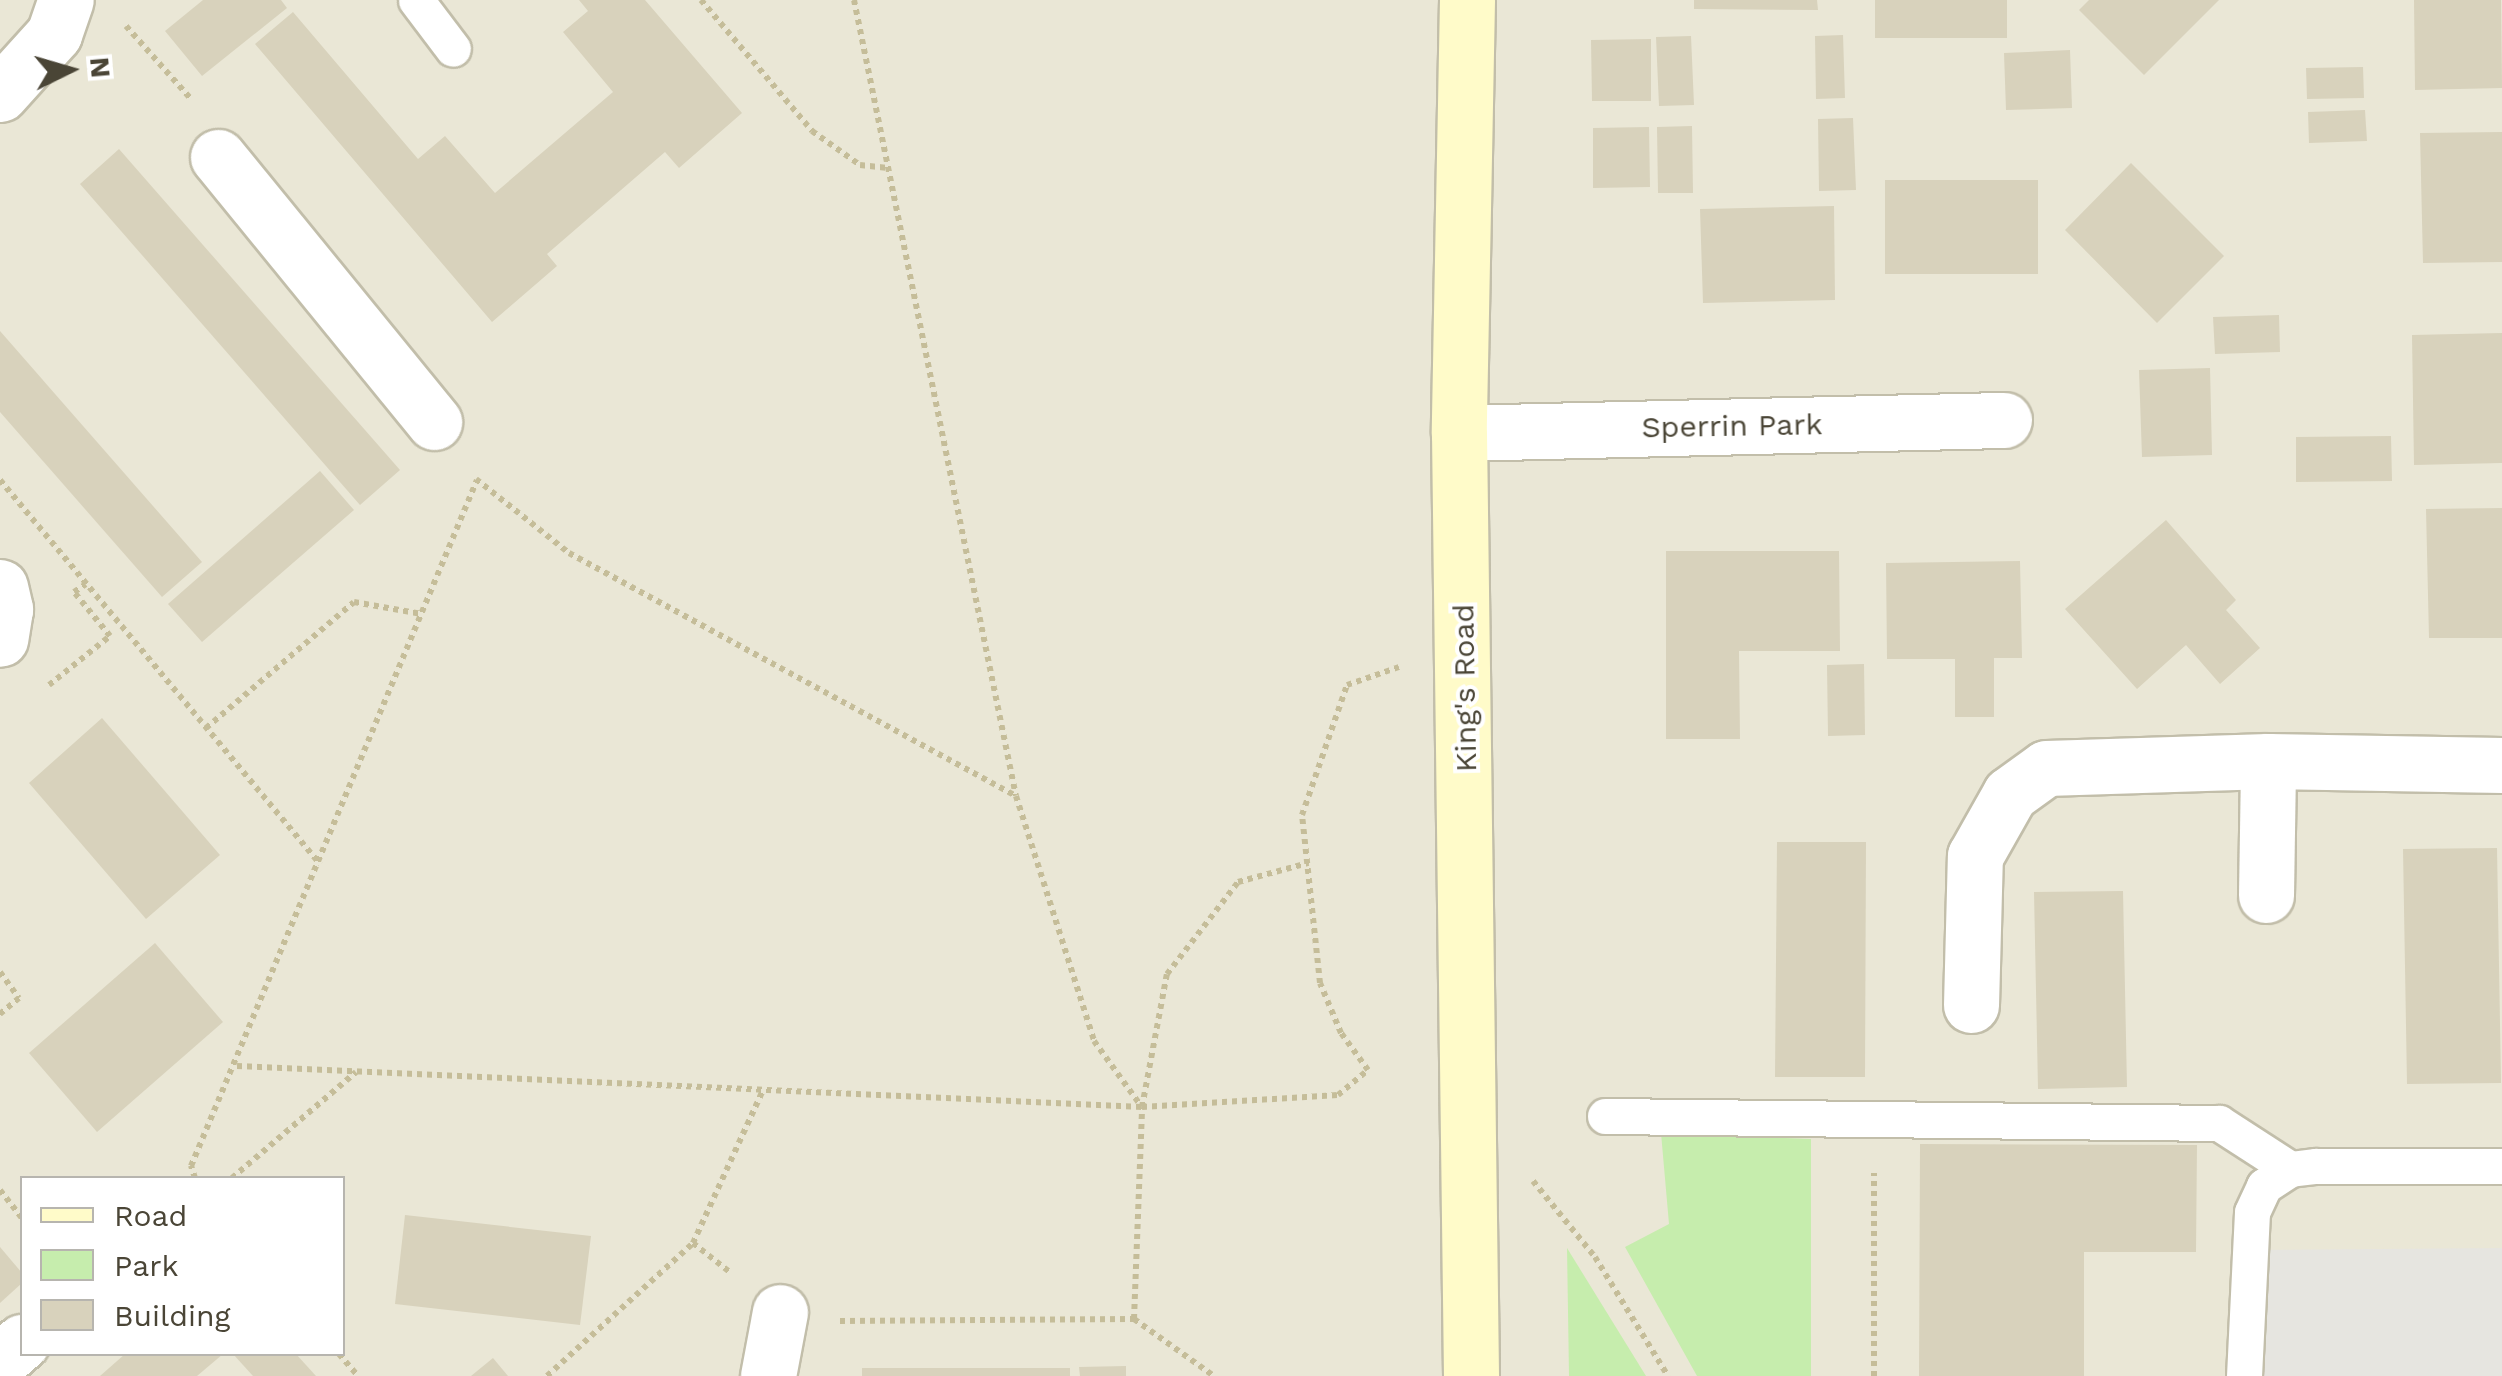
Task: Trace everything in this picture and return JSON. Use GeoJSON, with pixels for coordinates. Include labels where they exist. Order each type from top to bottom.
{"type":"FeatureCollection","features":[{"type":"Feature","properties":{"kind":"street"},"geometry":{"type":"LineString","coordinates":[[0,94],[54,34],[66,0]]}},
{"type":"Feature","properties":{"kind":"street","name":"King's Road"},"geometry":{"type":"LineString","coordinates":[[1467,0],[1460,433],[1466,644],[1471,1376]]}},
{"type":"Feature","properties":{"kind":"street"},"geometry":{"type":"LineString","coordinates":[[218,157],[434,422]]}},
{"type":"Feature","properties":{"kind":"street","name":"Sperrin Park"},"geometry":{"type":"LineString","coordinates":[[1460,433],[2004,420]]}},
{"type":"Feature","properties":{"kind":"street"},"geometry":{"type":"LineString","coordinates":[[0,587],[5,609],[0,639]]}},
{"type":"Feature","properties":{"kind":"street"},"geometry":{"type":"LineString","coordinates":[[1971,1005],[1974,856],[2010,794],[2046,768],[2268,761],[2502,765]]}},
{"type":"Feature","properties":{"kind":"street"},"geometry":{"type":"LineString","coordinates":[[2266,895],[2268,761]]}},
{"type":"Feature","properties":{"kind":"street"},"geometry":{"type":"LineString","coordinates":[[768,1376],[780,1312]]}},
{"type":"Feature","properties":{"kind":"street"},"geometry":{"type":"LineString","coordinates":[[0,1361],[20,1344]]}},
{"type":"Feature","properties":{"kind":"lane"},"geometry":{"type":"LineString","coordinates":[[416,0],[453,49]]}},
{"type":"Feature","properties":{"kind":"lane"},"geometry":{"type":"LineString","coordinates":[[1604,1116],[1875,1122],[2219,1122],[2290,1169]]}},
{"type":"Feature","properties":{"kind":"lane"},"geometry":{"type":"LineString","coordinates":[[2244,1376],[2252,1212],[2264,1186],[2290,1169],[2502,1166]]}},
{"type":"Feature","properties":{"kind":"path"},"geometry":{"type":"LineString","coordinates":[[702,0],[812,132],[860,165],[888,168]]}},
{"type":"Feature","properties":{"kind":"path"},"geometry":{"type":"LineString","coordinates":[[854,0],[1016,796],[1094,1041],[1142,1108]]}},
{"type":"Feature","properties":{"kind":"path"},"geometry":{"type":"LineString","coordinates":[[121,21],[175,82]]}},
{"type":"Feature","properties":{"kind":"path"},"geometry":{"type":"LineString","coordinates":[[434,422],[477,480],[568,553],[1016,796]]}},
{"type":"Feature","properties":{"kind":"path"},"geometry":{"type":"LineString","coordinates":[[0,480],[320,864]]}},
{"type":"Feature","properties":{"kind":"path"},"geometry":{"type":"LineString","coordinates":[[194,1176],[191,1166],[237,1066],[477,480]]}},
{"type":"Feature","properties":{"kind":"path"},"geometry":{"type":"LineString","coordinates":[[30,684],[46,687],[110,636],[74,592],[86,584]]}},
{"type":"Feature","properties":{"kind":"path"},"geometry":{"type":"LineString","coordinates":[[206,728],[354,602],[422,614]]}},
{"type":"Feature","properties":{"kind":"path"},"geometry":{"type":"LineString","coordinates":[[237,1066],[1142,1108],[1338,1095],[1368,1070],[1341,1033],[1320,983],[1302,815],[1347,685],[1466,644]]}},
{"type":"Feature","properties":{"kind":"path"},"geometry":{"type":"LineString","coordinates":[[1134,1319],[1142,1108],[1166,974],[1238,882],[1308,864]]}},
{"type":"Feature","properties":{"kind":"path"},"geometry":{"type":"LineString","coordinates":[[0,972],[19,998],[0,1014]]}},
{"type":"Feature","properties":{"kind":"path"},"geometry":{"type":"LineString","coordinates":[[234,1176],[356,1072]]}},
{"type":"Feature","properties":{"kind":"path"},"geometry":{"type":"LineString","coordinates":[[546,1376],[693,1243],[762,1092]]}},
{"type":"Feature","properties":{"kind":"path"},"geometry":{"type":"LineString","coordinates":[[1469,1103],[1595,1257],[1668,1376]]}},
{"type":"Feature","properties":{"kind":"path"},"geometry":{"type":"LineString","coordinates":[[1874,1376],[1875,1122]]}},
{"type":"Feature","properties":{"kind":"path"},"geometry":{"type":"LineString","coordinates":[[0,1190],[20,1215]]}},
{"type":"Feature","properties":{"kind":"path"},"geometry":{"type":"LineString","coordinates":[[780,1312],[858,1324],[1134,1319],[1214,1376]]}},
{"type":"Feature","properties":{"kind":"path"},"geometry":{"type":"LineString","coordinates":[[341,1356],[358,1376]]}},
{"type":"Feature","properties":{"kind":"shaded area"},"geometry":{"type":"Polygon","coordinates":[[[0,0],[2502,0],[2502,1376],[0,1376],[0,0]]]}},
{"type":"Feature","properties":{"kind":"shaded area"},"geometry":{"type":"Polygon","coordinates":[[[2502,1248],[2502,1376],[2244,1376],[2250,1250],[2502,1248]]]}},
{"type":"Feature","properties":{"kind":"green space"},"geometry":{"type":"Polygon","coordinates":[[[1661,1133],[1811,1139],[1811,1376],[1697,1376],[1625,1247],[1669,1224],[1661,1133]]]}},
{"type":"Feature","properties":{"kind":"green space"},"geometry":{"type":"Polygon","coordinates":[[[1567,1248],[1646,1376],[1569,1376],[1567,1248]]]}},
{"type":"Feature","properties":{"kind":"building"},"geometry":{"type":"Polygon","coordinates":[[[203,0],[281,0],[287,8],[202,76],[165,31],[203,0]]]}},
{"type":"Feature","properties":{"kind":"building"},"geometry":{"type":"Polygon","coordinates":[[[579,0],[645,0],[742,113],[679,168],[665,152],[547,254],[557,266],[492,322],[255,44],[293,12],[418,159],[445,136],[495,193],[613,92],[563,32],[588,11],[579,0]]]}},
{"type":"Feature","properties":{"kind":"building"},"geometry":{"type":"Polygon","coordinates":[[[1694,0],[1817,0],[1818,10],[1694,9],[1694,0]]]}},
{"type":"Feature","properties":{"kind":"building"},"geometry":{"type":"Polygon","coordinates":[[[1875,0],[2007,0],[2007,38],[1875,38],[1875,0]]]}},
{"type":"Feature","properties":{"kind":"building"},"geometry":{"type":"Polygon","coordinates":[[[2089,0],[2219,0],[2144,75],[2079,10],[2089,0]]]}},
{"type":"Feature","properties":{"kind":"building"},"geometry":{"type":"Polygon","coordinates":[[[2414,0],[2501,0],[2502,88],[2415,90],[2414,0]]]}},
{"type":"Feature","properties":{"kind":"building"},"geometry":{"type":"Polygon","coordinates":[[[1843,35],[1845,98],[1816,99],[1815,36],[1843,35]]]}},
{"type":"Feature","properties":{"kind":"building"},"geometry":{"type":"Polygon","coordinates":[[[1691,36],[1694,105],[1659,106],[1656,37],[1691,36]]]}},
{"type":"Feature","properties":{"kind":"building"},"geometry":{"type":"Polygon","coordinates":[[[1651,39],[1651,101],[1592,101],[1591,40],[1651,39]]]}},
{"type":"Feature","properties":{"kind":"building"},"geometry":{"type":"Polygon","coordinates":[[[2070,50],[2072,108],[2006,110],[2004,53],[2070,50]]]}},
{"type":"Feature","properties":{"kind":"building"},"geometry":{"type":"Polygon","coordinates":[[[2363,67],[2364,98],[2307,99],[2306,68],[2363,67]]]}},
{"type":"Feature","properties":{"kind":"building"},"geometry":{"type":"Polygon","coordinates":[[[2365,110],[2367,141],[2309,143],[2308,112],[2365,110]]]}},
{"type":"Feature","properties":{"kind":"building"},"geometry":{"type":"Polygon","coordinates":[[[1853,118],[1856,190],[1819,191],[1818,119],[1853,118]]]}},
{"type":"Feature","properties":{"kind":"building"},"geometry":{"type":"Polygon","coordinates":[[[1692,126],[1693,193],[1658,193],[1657,127],[1692,126]]]}},
{"type":"Feature","properties":{"kind":"building"},"geometry":{"type":"Polygon","coordinates":[[[1649,127],[1650,187],[1593,188],[1593,128],[1649,127]]]}},
{"type":"Feature","properties":{"kind":"building"},"geometry":{"type":"Polygon","coordinates":[[[2502,132],[2502,262],[2423,263],[2420,133],[2502,132]]]}},
{"type":"Feature","properties":{"kind":"building"},"geometry":{"type":"Polygon","coordinates":[[[119,149],[400,470],[360,505],[80,184],[119,149]]]}},
{"type":"Feature","properties":{"kind":"building"},"geometry":{"type":"Polygon","coordinates":[[[2131,163],[2224,256],[2157,323],[2065,230],[2131,163]]]}},
{"type":"Feature","properties":{"kind":"building"},"geometry":{"type":"Polygon","coordinates":[[[1885,180],[2038,180],[2038,274],[1885,274],[1885,180]]]}},
{"type":"Feature","properties":{"kind":"building"},"geometry":{"type":"Polygon","coordinates":[[[1834,206],[1835,300],[1703,303],[1700,209],[1834,206]]]}},
{"type":"Feature","properties":{"kind":"building"},"geometry":{"type":"Polygon","coordinates":[[[2279,315],[2280,352],[2215,354],[2213,317],[2279,315]]]}},
{"type":"Feature","properties":{"kind":"building"},"geometry":{"type":"Polygon","coordinates":[[[0,331],[202,562],[162,597],[0,412],[0,331]]]}},
{"type":"Feature","properties":{"kind":"building"},"geometry":{"type":"Polygon","coordinates":[[[2502,333],[2502,463],[2414,465],[2412,335],[2502,333]]]}},
{"type":"Feature","properties":{"kind":"building"},"geometry":{"type":"Polygon","coordinates":[[[2210,368],[2212,455],[2142,457],[2139,370],[2210,368]]]}},
{"type":"Feature","properties":{"kind":"building"},"geometry":{"type":"Polygon","coordinates":[[[2391,436],[2392,481],[2296,482],[2296,437],[2391,436]]]}},
{"type":"Feature","properties":{"kind":"building"},"geometry":{"type":"Polygon","coordinates":[[[320,471],[354,510],[202,642],[168,604],[320,471]]]}},
{"type":"Feature","properties":{"kind":"building"},"geometry":{"type":"Polygon","coordinates":[[[2502,508],[2502,638],[2429,638],[2426,509],[2502,508]]]}},
{"type":"Feature","properties":{"kind":"building"},"geometry":{"type":"Polygon","coordinates":[[[2166,520],[2236,600],[2226,610],[2260,648],[2220,684],[2186,645],[2137,689],[2065,609],[2166,520]]]}},
{"type":"Feature","properties":{"kind":"building"},"geometry":{"type":"Polygon","coordinates":[[[1666,551],[1839,551],[1840,651],[1739,651],[1740,739],[1666,739],[1666,551]]]}},
{"type":"Feature","properties":{"kind":"building"},"geometry":{"type":"Polygon","coordinates":[[[2020,561],[2022,658],[1994,658],[1994,717],[1955,717],[1955,659],[1887,659],[1886,563],[2020,561]]]}},
{"type":"Feature","properties":{"kind":"building"},"geometry":{"type":"Polygon","coordinates":[[[1864,664],[1865,735],[1828,736],[1827,665],[1864,664]]]}},
{"type":"Feature","properties":{"kind":"building"},"geometry":{"type":"Polygon","coordinates":[[[102,718],[220,855],[146,919],[29,783],[102,718]]]}},
{"type":"Feature","properties":{"kind":"building"},"geometry":{"type":"Polygon","coordinates":[[[1777,842],[1866,842],[1865,1077],[1775,1077],[1777,842]]]}},
{"type":"Feature","properties":{"kind":"building"},"geometry":{"type":"Polygon","coordinates":[[[2497,848],[2501,1083],[2407,1084],[2403,849],[2497,848]]]}},
{"type":"Feature","properties":{"kind":"building"},"geometry":{"type":"Polygon","coordinates":[[[2123,891],[2127,1087],[2038,1089],[2034,892],[2123,891]]]}},
{"type":"Feature","properties":{"kind":"building"},"geometry":{"type":"Polygon","coordinates":[[[155,943],[223,1022],[97,1132],[29,1053],[155,943]]]}},
{"type":"Feature","properties":{"kind":"building"},"geometry":{"type":"Polygon","coordinates":[[[1920,1144],[2197,1145],[2196,1252],[2084,1252],[2084,1376],[1919,1376],[1920,1144]]]}},
{"type":"Feature","properties":{"kind":"building"},"geometry":{"type":"Polygon","coordinates":[[[405,1215],[591,1236],[580,1325],[395,1304],[405,1215]]]}},
{"type":"Feature","properties":{"kind":"building"},"geometry":{"type":"Polygon","coordinates":[[[0,1247],[20,1271],[20,1285],[0,1303],[0,1247]]]}},
{"type":"Feature","properties":{"kind":"building"},"geometry":{"type":"Polygon","coordinates":[[[123,1356],[221,1356],[197,1376],[100,1376],[123,1356]]]}},
{"type":"Feature","properties":{"kind":"building"},"geometry":{"type":"Polygon","coordinates":[[[235,1356],[298,1356],[316,1376],[253,1376],[235,1356]]]}},
{"type":"Feature","properties":{"kind":"building"},"geometry":{"type":"Polygon","coordinates":[[[493,1358],[508,1376],[471,1376],[493,1358]]]}},
{"type":"Feature","properties":{"kind":"building"},"geometry":{"type":"Polygon","coordinates":[[[1126,1366],[1126,1376],[1080,1376],[1079,1367],[1126,1366]]]}},
{"type":"Feature","properties":{"kind":"building"},"geometry":{"type":"Polygon","coordinates":[[[862,1368],[1070,1368],[1070,1376],[862,1376],[862,1368]]]}}]}
